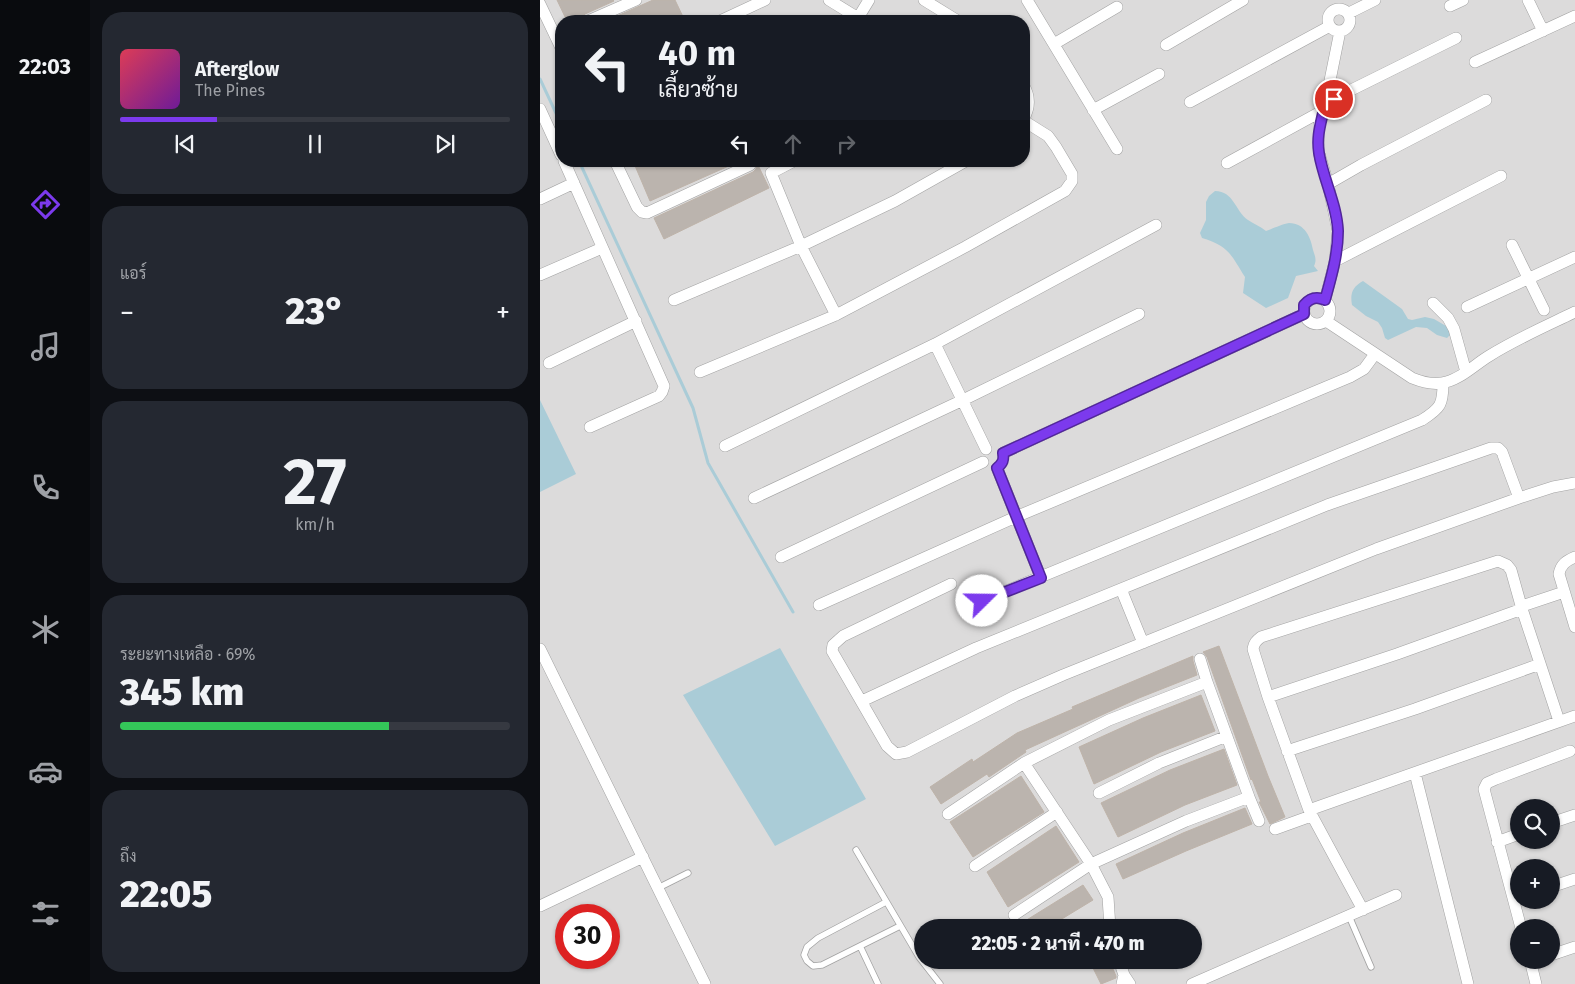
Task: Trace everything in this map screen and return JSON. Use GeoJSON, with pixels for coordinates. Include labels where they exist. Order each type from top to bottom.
{"type":"FeatureCollection","features":[{"type":"Feature","properties":{"kind":"street"},"geometry":{"type":"LineString","coordinates":[[602,15],[636,0]]}},
{"type":"Feature","properties":{"kind":"street"},"geometry":{"type":"LineString","coordinates":[[733,15],[765,0]]}},
{"type":"Feature","properties":{"kind":"street"},"geometry":{"type":"LineString","coordinates":[[829,0],[852,15]]}},
{"type":"Feature","properties":{"kind":"street"},"geometry":{"type":"LineString","coordinates":[[862,15],[868,0]]}},
{"type":"Feature","properties":{"kind":"street"},"geometry":{"type":"LineString","coordinates":[[924,0],[948,15]]}},
{"type":"Feature","properties":{"kind":"street"},"geometry":{"type":"LineString","coordinates":[[1026,0],[1116,149]]}},
{"type":"Feature","properties":{"kind":"street"},"geometry":{"type":"LineString","coordinates":[[1166,45],[1243,0]]}},
{"type":"Feature","properties":{"kind":"street"},"geometry":{"type":"LineString","coordinates":[[1341,7],[1351,21],[1347,28],[1340,31],[1334,30],[1328,21],[1329,15],[1333,10],[1341,7],[1375,0]]}},
{"type":"Feature","properties":{"kind":"street"},"geometry":{"type":"LineString","coordinates":[[1450,6],[1463,0]]}},
{"type":"Feature","properties":{"kind":"street"},"geometry":{"type":"LineString","coordinates":[[1528,0],[1543,31]]}},
{"type":"Feature","properties":{"kind":"street"},"geometry":{"type":"LineString","coordinates":[[540,4],[555,29]]}},
{"type":"Feature","properties":{"kind":"street"},"geometry":{"type":"LineString","coordinates":[[1054,44],[1117,7]]}},
{"type":"Feature","properties":{"kind":"street"},"geometry":{"type":"LineString","coordinates":[[1475,62],[1575,16]]}},
{"type":"Feature","properties":{"kind":"street"},"geometry":{"type":"LineString","coordinates":[[1190,102],[1330,26]]}},
{"type":"Feature","properties":{"kind":"street"},"geometry":{"type":"LineString","coordinates":[[1325,300],[1335,261],[1338,231],[1318,147],[1319,125],[1340,31]]}},
{"type":"Feature","properties":{"kind":"street"},"geometry":{"type":"LineString","coordinates":[[1227,162],[1324,107],[1456,38]]}},
{"type":"Feature","properties":{"kind":"street"},"geometry":{"type":"LineString","coordinates":[[1093,110],[1159,74]]}},
{"type":"Feature","properties":{"kind":"street"},"geometry":{"type":"LineString","coordinates":[[1328,184],[1486,100]]}},
{"type":"Feature","properties":{"kind":"street"},"geometry":{"type":"LineString","coordinates":[[540,109],[555,142]]}},
{"type":"Feature","properties":{"kind":"street"},"geometry":{"type":"LineString","coordinates":[[700,372],[836,315],[965,248],[1066,191],[1072,180],[1072,174],[1048,136],[1030,123]]}},
{"type":"Feature","properties":{"kind":"street"},"geometry":{"type":"LineString","coordinates":[[567,167],[664,386],[659,396],[590,427]]}},
{"type":"Feature","properties":{"kind":"street"},"geometry":{"type":"LineString","coordinates":[[618,167],[637,207],[642,212],[647,213],[746,167]]}},
{"type":"Feature","properties":{"kind":"street"},"geometry":{"type":"LineString","coordinates":[[782,167],[771,173],[802,246],[836,315]]}},
{"type":"Feature","properties":{"kind":"street"},"geometry":{"type":"LineString","coordinates":[[674,300],[802,246],[896,201],[956,167]]}},
{"type":"Feature","properties":{"kind":"street"},"geometry":{"type":"LineString","coordinates":[[1335,261],[1501,176]]}},
{"type":"Feature","properties":{"kind":"street"},"geometry":{"type":"LineString","coordinates":[[540,199],[574,183]]}},
{"type":"Feature","properties":{"kind":"street"},"geometry":{"type":"LineString","coordinates":[[726,446],[935,344],[1156,225]]}},
{"type":"Feature","properties":{"kind":"street"},"geometry":{"type":"LineString","coordinates":[[1512,245],[1544,310]]}},
{"type":"Feature","properties":{"kind":"street"},"geometry":{"type":"LineString","coordinates":[[540,276],[602,248]]}},
{"type":"Feature","properties":{"kind":"street"},"geometry":{"type":"LineString","coordinates":[[1467,307],[1575,257]]}},
{"type":"Feature","properties":{"kind":"street"},"geometry":{"type":"LineString","coordinates":[[1311,298],[1320,298],[1328,303],[1330,312],[1322,323],[1313,324],[1309,322],[1304,314],[1304,305],[1311,298]]}},
{"type":"Feature","properties":{"kind":"street"},"geometry":{"type":"LineString","coordinates":[[1433,304],[1448,318],[1454,329],[1466,372]]}},
{"type":"Feature","properties":{"kind":"street"},"geometry":{"type":"LineString","coordinates":[[1326,320],[1412,378],[1424,383],[1443,383],[1466,372],[1488,356],[1508,345],[1575,312]]}},
{"type":"Feature","properties":{"kind":"street"},"geometry":{"type":"LineString","coordinates":[[754,498],[963,400],[1139,314]]}},
{"type":"Feature","properties":{"kind":"street"},"geometry":{"type":"LineString","coordinates":[[1003,453],[1304,314]]}},
{"type":"Feature","properties":{"kind":"street"},"geometry":{"type":"LineString","coordinates":[[549,363],[636,321]]}},
{"type":"Feature","properties":{"kind":"street"},"geometry":{"type":"LineString","coordinates":[[935,344],[986,449]]}},
{"type":"Feature","properties":{"kind":"street"},"geometry":{"type":"LineString","coordinates":[[819,605],[1018,516],[1350,376],[1364,369],[1375,354]]}},
{"type":"Feature","properties":{"kind":"street"},"geometry":{"type":"LineString","coordinates":[[982,601],[1422,420],[1440,407],[1443,399],[1443,383]]}},
{"type":"Feature","properties":{"kind":"street"},"geometry":{"type":"LineString","coordinates":[[992,447],[999,448],[1003,453],[1004,459],[997,468],[986,466],[983,462],[983,455],[986,449],[992,447]]}},
{"type":"Feature","properties":{"kind":"street"},"geometry":{"type":"LineString","coordinates":[[862,701],[976,648],[1327,506],[1491,448],[1498,448],[1502,452],[1519,498]]}},
{"type":"Feature","properties":{"kind":"street"},"geometry":{"type":"LineString","coordinates":[[782,557],[983,462]]}},
{"type":"Feature","properties":{"kind":"street"},"geometry":{"type":"LineString","coordinates":[[997,468],[1018,516],[1041,578]]}},
{"type":"Feature","properties":{"kind":"street"},"geometry":{"type":"LineString","coordinates":[[951,584],[843,636],[833,645],[832,651],[887,746],[896,754],[902,754],[1015,696],[1376,549],[1519,498],[1553,487],[1575,483]]}},
{"type":"Feature","properties":{"kind":"street"},"geometry":{"type":"LineString","coordinates":[[1575,557],[1566,561],[1560,567],[1559,574],[1575,627]]}},
{"type":"Feature","properties":{"kind":"street"},"geometry":{"type":"LineString","coordinates":[[1363,910],[1310,813],[1268,697],[1253,649],[1254,644],[1261,637],[1498,561],[1503,562],[1511,570],[1560,721]]}},
{"type":"Feature","properties":{"kind":"street"},"geometry":{"type":"LineString","coordinates":[[1121,589],[1143,643]]}},
{"type":"Feature","properties":{"kind":"street"},"geometry":{"type":"LineString","coordinates":[[1268,697],[1397,654],[1564,592]]}},
{"type":"Feature","properties":{"kind":"street"},"geometry":{"type":"LineString","coordinates":[[540,649],[705,984]]}},
{"type":"Feature","properties":{"kind":"street"},"geometry":{"type":"LineString","coordinates":[[1200,659],[1259,821]]}},
{"type":"Feature","properties":{"kind":"street"},"geometry":{"type":"LineString","coordinates":[[1287,751],[1415,709],[1540,664]]}},
{"type":"Feature","properties":{"kind":"street"},"geometry":{"type":"LineString","coordinates":[[948,814],[1024,763],[1109,720],[1207,682]]}},
{"type":"Feature","properties":{"kind":"street"},"geometry":{"type":"LineString","coordinates":[[1274,829],[1310,813],[1415,773],[1575,716]]}},
{"type":"Feature","properties":{"kind":"street"},"geometry":{"type":"LineString","coordinates":[[1099,792],[1159,763],[1227,736]]}},
{"type":"Feature","properties":{"kind":"street"},"geometry":{"type":"LineString","coordinates":[[1510,882],[1497,842],[1484,789],[1487,783],[1570,751]]}},
{"type":"Feature","properties":{"kind":"street"},"geometry":{"type":"LineString","coordinates":[[1024,763],[1091,864],[1108,897],[1109,919]]}},
{"type":"Feature","properties":{"kind":"street"},"geometry":{"type":"LineString","coordinates":[[1415,773],[1468,984]]}},
{"type":"Feature","properties":{"kind":"street"},"geometry":{"type":"LineString","coordinates":[[1014,915],[1091,864],[1186,821],[1249,797]]}},
{"type":"Feature","properties":{"kind":"street"},"geometry":{"type":"LineString","coordinates":[[975,866],[1057,812]]}},
{"type":"Feature","properties":{"kind":"street"},"geometry":{"type":"LineString","coordinates":[[1560,820],[1575,815]]}},
{"type":"Feature","properties":{"kind":"street"},"geometry":{"type":"LineString","coordinates":[[1497,842],[1510,837]]}},
{"type":"Feature","properties":{"kind":"street"},"geometry":{"type":"LineString","coordinates":[[540,906],[643,857]]}},
{"type":"Feature","properties":{"kind":"street"},"geometry":{"type":"LineString","coordinates":[[1560,885],[1575,879]]}},
{"type":"Feature","properties":{"kind":"street"},"geometry":{"type":"LineString","coordinates":[[1192,984],[1396,895]]}},
{"type":"Feature","properties":{"kind":"street"},"geometry":{"type":"LineString","coordinates":[[1560,952],[1575,946]]}},
{"type":"Feature","properties":{"kind":"street"},"geometry":{"type":"LineString","coordinates":[[1533,969],[1536,984]]}},
{"type":"Feature","properties":{"kind":"lane"},"geometry":{"type":"LineString","coordinates":[[856,850],[919,957],[940,984]]}},
{"type":"Feature","properties":{"kind":"lane"},"geometry":{"type":"LineString","coordinates":[[658,888],[688,872]]}},
{"type":"Feature","properties":{"kind":"lane"},"geometry":{"type":"LineString","coordinates":[[886,902],[818,938],[807,947],[804,955],[807,962],[813,966],[822,965],[900,926]]}},
{"type":"Feature","properties":{"kind":"lane"},"geometry":{"type":"LineString","coordinates":[[1349,916],[1371,967]]}},
{"type":"Feature","properties":{"kind":"lane"},"geometry":{"type":"LineString","coordinates":[[860,946],[878,984]]}},
{"type":"Feature","properties":{"kind":"shaded area"},"geometry":{"type":"Polygon","coordinates":[[[540,0],[1575,0],[1575,984],[540,984],[540,0]]]}},
{"type":"Feature","properties":{"kind":"water"},"geometry":{"type":"Polygon","coordinates":[[[1215,191],[1226,194],[1248,220],[1266,231],[1289,223],[1303,228],[1311,241],[1315,258],[1314,266],[1318,271],[1296,276],[1288,298],[1266,308],[1243,293],[1245,277],[1232,257],[1218,244],[1202,238],[1200,233],[1206,220],[1206,202],[1215,191]]]}},
{"type":"Feature","properties":{"kind":"water"},"geometry":{"type":"Polygon","coordinates":[[[1363,281],[1402,309],[1408,319],[1425,317],[1434,319],[1446,326],[1451,334],[1447,338],[1437,335],[1427,328],[1416,327],[1388,340],[1385,338],[1378,322],[1366,316],[1352,305],[1351,297],[1353,291],[1363,281]]]}},
{"type":"Feature","properties":{"kind":"water"},"geometry":{"type":"Polygon","coordinates":[[[540,400],[576,474],[540,492],[540,400]]]}},
{"type":"Feature","properties":{"kind":"water"},"geometry":{"type":"Polygon","coordinates":[[[780,648],[866,799],[775,846],[683,695],[780,648]]]}},
{"type":"Feature","properties":{"kind":"building"},"geometry":{"type":"Polygon","coordinates":[[[557,0],[614,1],[584,15],[564,15],[557,0]]]}},
{"type":"Feature","properties":{"kind":"building"},"geometry":{"type":"Polygon","coordinates":[[[653,0],[675,0],[682,15],[619,15],[653,0]]]}},
{"type":"Feature","properties":{"kind":"building"},"geometry":{"type":"Polygon","coordinates":[[[636,167],[726,167],[650,201],[636,167]]]}},
{"type":"Feature","properties":{"kind":"building"},"geometry":{"type":"Polygon","coordinates":[[[759,167],[769,188],[664,239],[654,218],[759,167]]]}},
{"type":"Feature","properties":{"kind":"building"},"geometry":{"type":"Polygon","coordinates":[[[1219,646],[1285,817],[1270,824],[1259,802],[1261,802],[1251,780],[1207,657],[1203,652],[1219,646]]]}},
{"type":"Feature","properties":{"kind":"building"},"geometry":{"type":"Polygon","coordinates":[[[1193,656],[1197,675],[1139,698],[1025,750],[1026,752],[989,777],[987,774],[941,804],[930,787],[972,759],[973,762],[1017,733],[1073,709],[1072,707],[1193,656]]]}},
{"type":"Feature","properties":{"kind":"building"},"geometry":{"type":"Polygon","coordinates":[[[1201,695],[1215,731],[1161,752],[1094,784],[1079,747],[1143,718],[1201,695]]]}},
{"type":"Feature","properties":{"kind":"building"},"geometry":{"type":"Polygon","coordinates":[[[1224,749],[1237,785],[1185,805],[1118,837],[1101,803],[1170,770],[1224,749]]]}},
{"type":"Feature","properties":{"kind":"building"},"geometry":{"type":"Polygon","coordinates":[[[1021,776],[1044,812],[973,857],[950,822],[1021,776]]]}},
{"type":"Feature","properties":{"kind":"building"},"geometry":{"type":"Polygon","coordinates":[[[1245,808],[1252,824],[1123,879],[1116,864],[1183,833],[1245,808]]]}},
{"type":"Feature","properties":{"kind":"building"},"geometry":{"type":"Polygon","coordinates":[[[1056,826],[1079,862],[1008,907],[987,872],[1056,826]]]}},
{"type":"Feature","properties":{"kind":"building"},"geometry":{"type":"Polygon","coordinates":[[[1083,885],[1093,900],[1062,919],[1028,919],[1083,885]]]}},
{"type":"Feature","properties":{"kind":"building"},"geometry":{"type":"Polygon","coordinates":[[[1094,969],[1113,969],[1116,978],[1101,984],[1094,969]]]}},
{"type":"Feature","properties":{"kind":"waterway"},"geometry":{"type":"LineString","coordinates":[[540,79],[555,111]]}},
{"type":"Feature","properties":{"kind":"waterway"},"geometry":{"type":"LineString","coordinates":[[582,167],[693,408],[708,463],[793,612]]}},
{"type":"Feature","properties":{"kind":"route"},"geometry":{"type":"LineString","coordinates":[[982,601],[1041,578],[1018,516],[997,468],[1002,464],[1004,459],[1003,453],[1304,314],[1304,305],[1311,298],[1316,297],[1325,300],[1335,261],[1338,231],[1318,142],[1319,125],[1325,103],[1334,99]]}}]}
